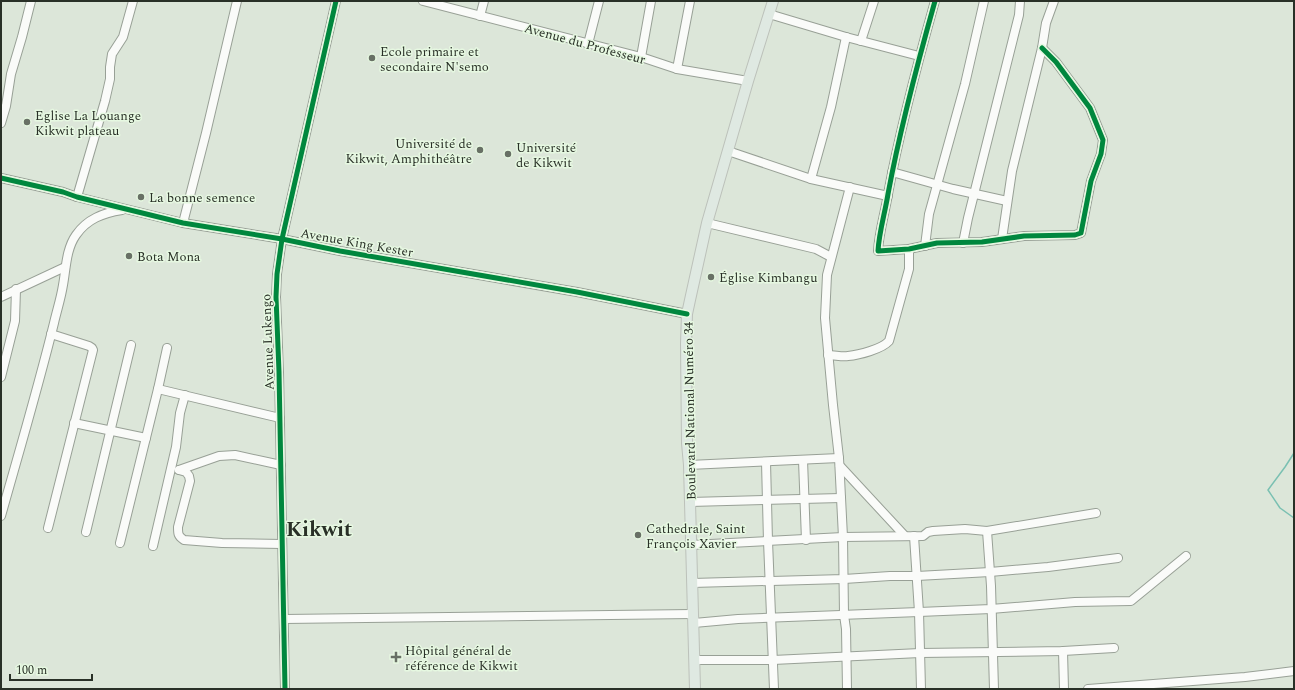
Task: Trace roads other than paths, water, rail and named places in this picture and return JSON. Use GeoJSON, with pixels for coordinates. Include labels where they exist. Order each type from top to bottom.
{"type":"FeatureCollection","features":[{"type":"Feature","properties":{"kind":"main road","name":"Boulevard National Numéro 34"},"geometry":{"type":"LineString","coordinates":[[695,689],[692,545],[687,443],[687,314],[707,223],[773,1]]}},
{"type":"Feature","properties":{"kind":"street"},"geometry":{"type":"LineString","coordinates":[[1,123],[6,106],[11,74],[31,1]]}},
{"type":"Feature","properties":{"kind":"street"},"geometry":{"type":"LineString","coordinates":[[76,197],[105,102],[110,79],[112,54],[123,37],[133,1]]}},
{"type":"Feature","properties":{"kind":"street"},"geometry":{"type":"LineString","coordinates":[[183,223],[237,1]]}},
{"type":"Feature","properties":{"kind":"street","name":"Avenue Lukengo"},"geometry":{"type":"LineString","coordinates":[[285,689],[280,418],[276,296],[277,274],[282,239],[336,1]]}},
{"type":"Feature","properties":{"kind":"street","name":"Avenue du Professeur"},"geometry":{"type":"LineString","coordinates":[[423,1],[445,4],[480,16],[641,57],[677,69],[748,81]]}},
{"type":"Feature","properties":{"kind":"street"},"geometry":{"type":"LineString","coordinates":[[480,16],[484,1]]}},
{"type":"Feature","properties":{"kind":"street"},"geometry":{"type":"LineString","coordinates":[[588,44],[599,1]]}},
{"type":"Feature","properties":{"kind":"street"},"geometry":{"type":"LineString","coordinates":[[641,57],[651,1]]}},
{"type":"Feature","properties":{"kind":"street"},"geometry":{"type":"LineString","coordinates":[[677,69],[690,1]]}},
{"type":"Feature","properties":{"kind":"street"},"geometry":{"type":"LineString","coordinates":[[861,41],[874,1]]}},
{"type":"Feature","properties":{"kind":"street"},"geometry":{"type":"LineString","coordinates":[[935,1],[919,56],[892,172],[879,234],[878,251],[1024,236],[1075,235],[1080,233],[1091,181],[1101,154],[1103,140],[1090,108],[1056,62],[1042,48]]}},
{"type":"Feature","properties":{"kind":"street"},"geometry":{"type":"LineString","coordinates":[[925,246],[929,214],[965,84],[984,1]]}},
{"type":"Feature","properties":{"kind":"street"},"geometry":{"type":"LineString","coordinates":[[963,243],[1006,61],[1019,15],[1020,1]]}},
{"type":"Feature","properties":{"kind":"street"},"geometry":{"type":"LineString","coordinates":[[1002,239],[1012,171],[1042,48],[1046,23],[1054,1]]}},
{"type":"Feature","properties":{"kind":"street"},"geometry":{"type":"LineString","coordinates":[[769,14],[846,37],[919,56]]}},
{"type":"Feature","properties":{"kind":"street"},"geometry":{"type":"LineString","coordinates":[[811,179],[831,107],[846,37]]}},
{"type":"Feature","properties":{"kind":"street"},"geometry":{"type":"LineString","coordinates":[[728,151],[811,179],[888,196]]}},
{"type":"Feature","properties":{"kind":"street"},"geometry":{"type":"LineString","coordinates":[[892,172],[938,185],[1008,201]]}},
{"type":"Feature","properties":{"kind":"street","name":"Avenue King Kester"},"geometry":{"type":"LineString","coordinates":[[1,178],[64,192],[76,197],[183,223],[282,239],[340,251],[587,294],[687,314]]}},
{"type":"Feature","properties":{"kind":"street"},"geometry":{"type":"LineString","coordinates":[[847,689],[843,537],[839,462],[832,405],[825,318],[827,275],[850,187]]}},
{"type":"Feature","properties":{"kind":"street"},"geometry":{"type":"LineString","coordinates":[[1,516],[64,284],[71,243],[76,235],[93,218],[107,212],[126,209]]}},
{"type":"Feature","properties":{"kind":"street"},"geometry":{"type":"LineString","coordinates":[[707,223],[816,250],[831,257]]}},
{"type":"Feature","properties":{"kind":"street"},"geometry":{"type":"LineString","coordinates":[[828,355],[852,355],[878,348],[890,341],[909,269],[909,249]]}},
{"type":"Feature","properties":{"kind":"street"},"geometry":{"type":"LineString","coordinates":[[1,297],[66,267]]}},
{"type":"Feature","properties":{"kind":"street"},"geometry":{"type":"LineString","coordinates":[[1,377],[15,321],[16,289]]}},
{"type":"Feature","properties":{"kind":"street"},"geometry":{"type":"LineString","coordinates":[[48,528],[92,348],[51,334]]}},
{"type":"Feature","properties":{"kind":"street"},"geometry":{"type":"LineString","coordinates":[[86,532],[131,345]]}},
{"type":"Feature","properties":{"kind":"street"},"geometry":{"type":"LineString","coordinates":[[120,542],[167,348]]}},
{"type":"Feature","properties":{"kind":"street"},"geometry":{"type":"LineString","coordinates":[[158,389],[280,418]]}},
{"type":"Feature","properties":{"kind":"street"},"geometry":{"type":"LineString","coordinates":[[153,546],[175,471],[180,413],[185,395]]}},
{"type":"Feature","properties":{"kind":"street"},"geometry":{"type":"LineString","coordinates":[[74,423],[146,438]]}},
{"type":"Feature","properties":{"kind":"street"},"geometry":{"type":"LineString","coordinates":[[175,471],[218,456],[235,455],[280,465]]}},
{"type":"Feature","properties":{"kind":"street"},"geometry":{"type":"LineString","coordinates":[[689,465],[803,460],[839,462],[904,535]]}},
{"type":"Feature","properties":{"kind":"street"},"geometry":{"type":"LineString","coordinates":[[803,460],[806,540]]}},
{"type":"Feature","properties":{"kind":"street"},"geometry":{"type":"LineString","coordinates":[[766,462],[766,499],[774,689]]}},
{"type":"Feature","properties":{"kind":"street"},"geometry":{"type":"LineString","coordinates":[[175,471],[186,472],[190,476],[178,527],[178,534],[180,538],[184,540],[222,543],[282,544]]}},
{"type":"Feature","properties":{"kind":"street"},"geometry":{"type":"LineString","coordinates":[[690,502],[841,498]]}},
{"type":"Feature","properties":{"kind":"street"},"geometry":{"type":"LineString","coordinates":[[692,545],[843,537],[904,535],[923,536],[928,532],[933,531],[965,529],[987,531],[1096,512]]}},
{"type":"Feature","properties":{"kind":"street"},"geometry":{"type":"LineString","coordinates":[[987,531],[994,689]]}},
{"type":"Feature","properties":{"kind":"street"},"geometry":{"type":"LineString","coordinates":[[914,536],[919,612],[921,689]]}},
{"type":"Feature","properties":{"kind":"street"},"geometry":{"type":"LineString","coordinates":[[284,619],[772,618],[991,609],[1075,602],[1131,601],[1186,556]]}},
{"type":"Feature","properties":{"kind":"street"},"geometry":{"type":"LineString","coordinates":[[692,583],[844,579],[990,572],[1048,567],[1118,558]]}},
{"type":"Feature","properties":{"kind":"street"},"geometry":{"type":"LineString","coordinates":[[694,660],[773,660],[920,653],[1063,651],[1114,648]]}},
{"type":"Feature","properties":{"kind":"street"},"geometry":{"type":"LineString","coordinates":[[1063,651],[1064,689]]}},
{"type":"Feature","properties":{"kind":"street"},"geometry":{"type":"LineString","coordinates":[[1088,689],[1244,677],[1294,671]]}},
{"type":"Feature","properties":{"kind":"waterway"},"geometry":{"type":"LineString","coordinates":[[1294,453],[1268,490],[1280,508],[1294,518]]}},
{"type":"Feature","properties":{"kind":"place","name":"Ecole primaire et secondaire N'semo"},"geometry":{"type":"Point","coordinates":[372,58]}},
{"type":"Feature","properties":{"kind":"place","name":"Eglise La Louange Kikwit plateau"},"geometry":{"type":"Point","coordinates":[27,122]}},
{"type":"Feature","properties":{"kind":"place","name":"Université de Kikwit, Amphithéâtre"},"geometry":{"type":"Point","coordinates":[480,150]}},
{"type":"Feature","properties":{"kind":"place","name":"Université de Kikwit"},"geometry":{"type":"Point","coordinates":[508,154]}},
{"type":"Feature","properties":{"kind":"place","name":"La bonne semence"},"geometry":{"type":"Point","coordinates":[141,197]}},
{"type":"Feature","properties":{"kind":"place","name":"Bota Mona"},"geometry":{"type":"Point","coordinates":[129,256]}},
{"type":"Feature","properties":{"kind":"place","name":"Église Kimbangu"},"geometry":{"type":"Point","coordinates":[711,277]}},
{"type":"Feature","properties":{"kind":"place","name":"Cathedrale, Saint François Xavier"},"geometry":{"type":"Point","coordinates":[638,535]}},
{"type":"Feature","properties":{"kind":"place","name":"Hôpital général de référence de Kikwit"},"geometry":{"type":"Point","coordinates":[396,657]}},
{"type":"Feature","properties":{"kind":"district","name":"Kikwit"},"geometry":{"type":"Point","coordinates":[319,529]}}]}
